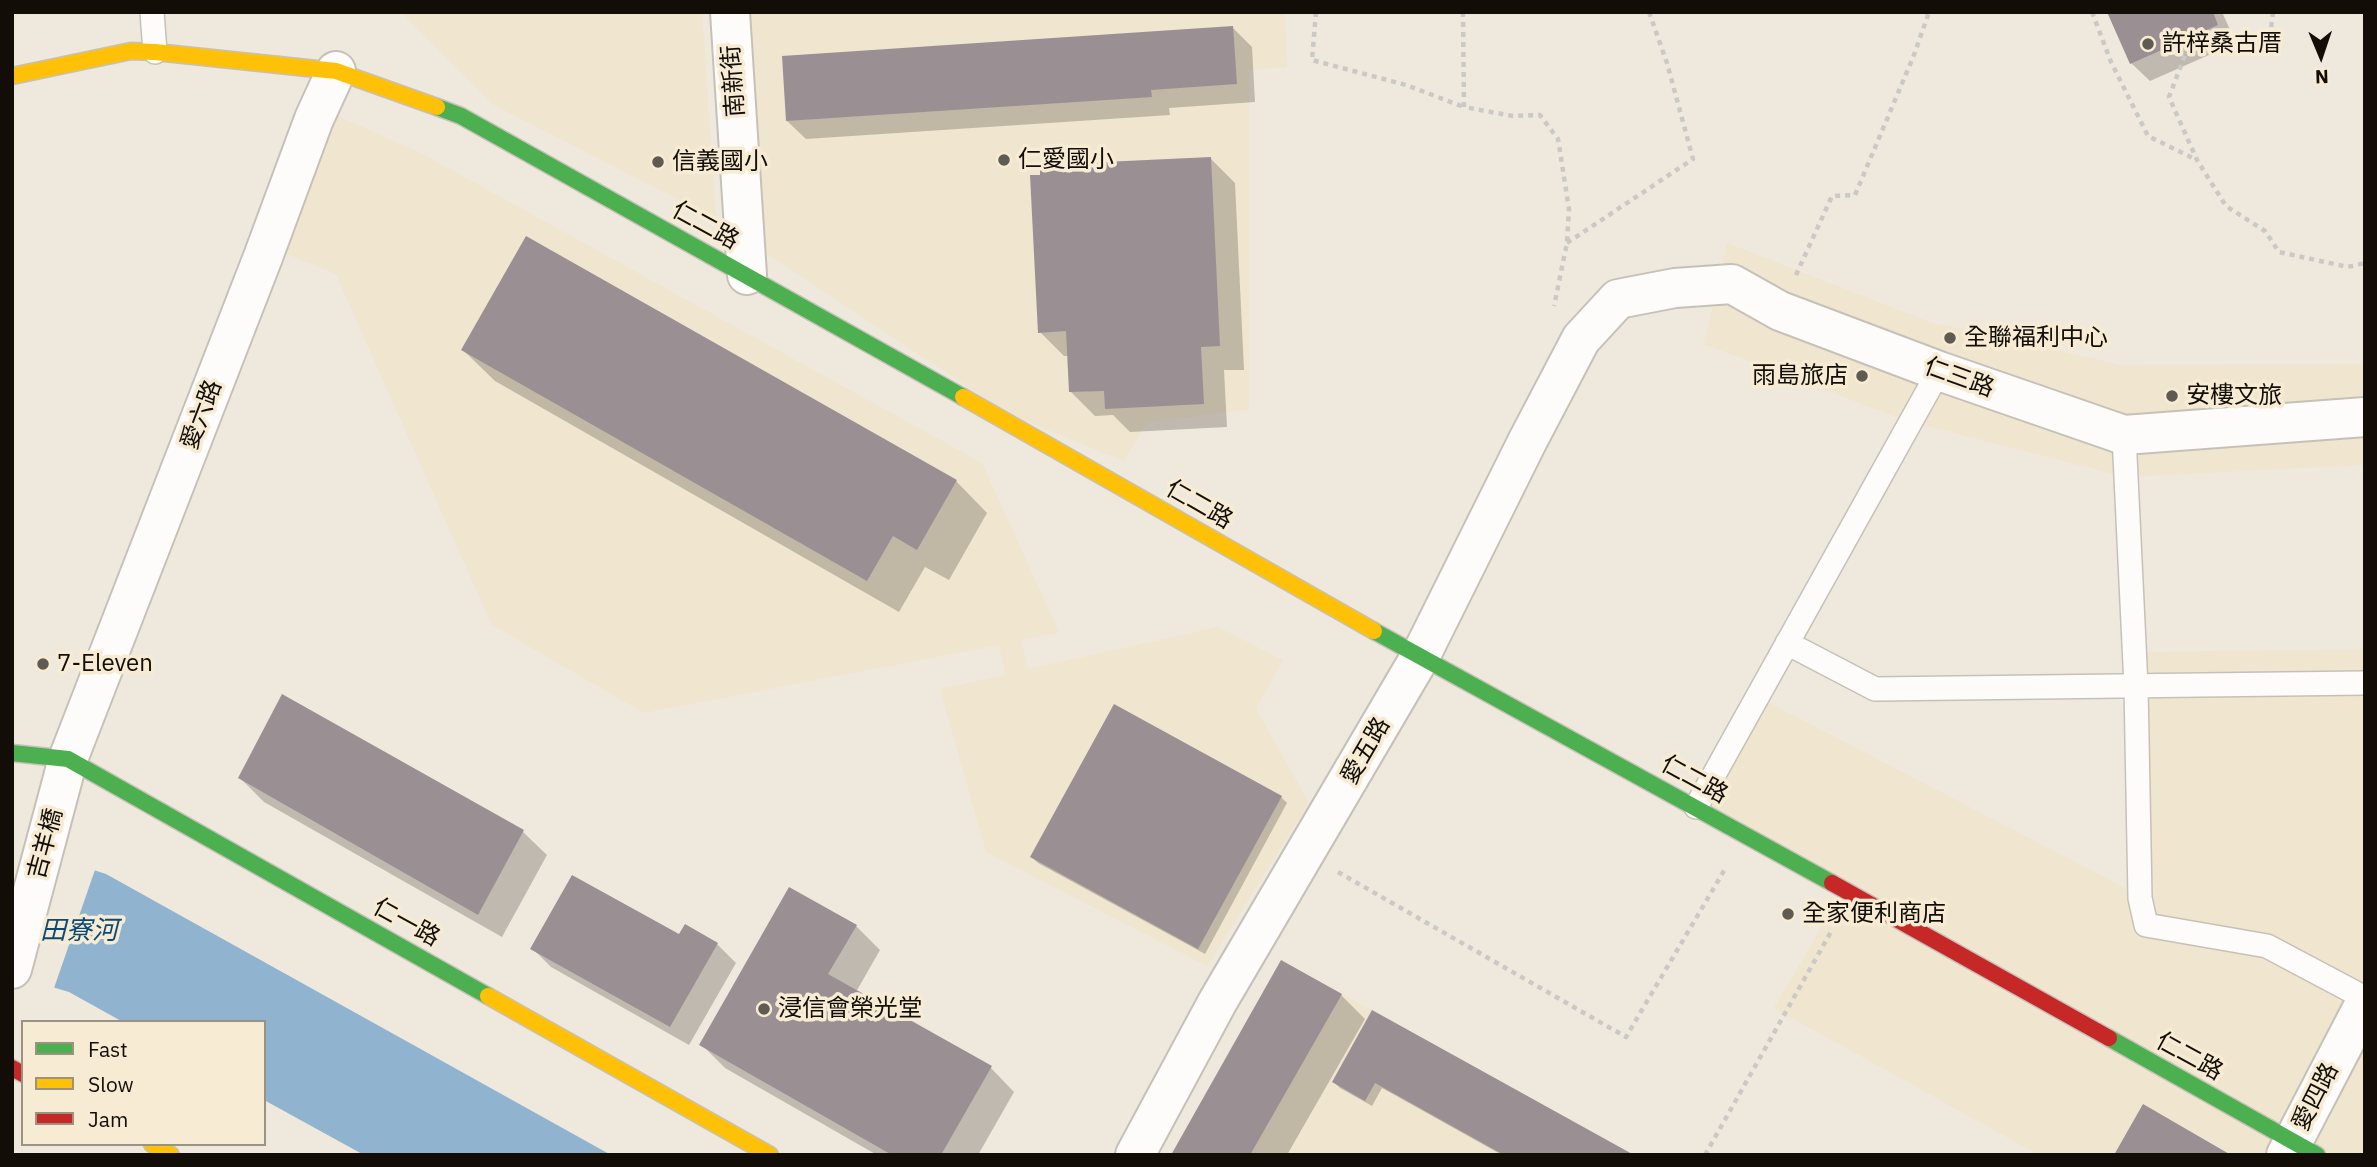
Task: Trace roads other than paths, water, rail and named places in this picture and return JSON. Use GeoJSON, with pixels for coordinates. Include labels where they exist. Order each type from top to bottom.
{"type":"FeatureCollection","features":[{"type":"Feature","properties":{"kind":"street","name":"南新街"},"geometry":{"type":"LineString","coordinates":[[730,12],[747,275]]}},
{"type":"Feature","properties":{"kind":"street","name":"仁二路"},"geometry":{"type":"LineString","coordinates":[[12,76],[131,51],[155,52],[336,71],[461,116],[1420,657],[1852,894],[2299,1150]]}},
{"type":"Feature","properties":{"kind":"street","name":"愛六路"},"geometry":{"type":"LineString","coordinates":[[68,758],[314,120],[336,71]]}},
{"type":"Feature","properties":{"kind":"street","name":"仁三路"},"geometry":{"type":"LineString","coordinates":[[1581,339],[1619,299],[1675,288],[1732,284],[1780,311],[1939,371],[2124,435],[2365,417]]}},
{"type":"Feature","properties":{"kind":"street","name":"愛五路"},"geometry":{"type":"LineString","coordinates":[[1135,1155],[1218,1001],[1420,657],[1581,339]]}},
{"type":"Feature","properties":{"kind":"street","name":"仁一路"},"geometry":{"type":"LineString","coordinates":[[12,753],[68,758],[771,1155]]}},
{"type":"Feature","properties":{"kind":"street","name":"吉羊橋"},"geometry":{"type":"LineString","coordinates":[[12,969],[68,758]]}},
{"type":"Feature","properties":{"kind":"street","name":"愛四路"},"geometry":{"type":"LineString","coordinates":[[2299,1150],[2365,1000]]}},
{"type":"Feature","properties":{"kind":"street"},"geometry":{"type":"LineString","coordinates":[[155,1146],[171,1155]]}},
{"type":"Feature","properties":{"kind":"lane"},"geometry":{"type":"LineString","coordinates":[[152,12],[155,52]]}},
{"type":"Feature","properties":{"kind":"lane"},"geometry":{"type":"LineString","coordinates":[[1696,807],[1939,371]]}},
{"type":"Feature","properties":{"kind":"lane"},"geometry":{"type":"LineString","coordinates":[[2124,435],[2136,686],[2140,898],[2146,925],[2267,946],[2365,1000]]}},
{"type":"Feature","properties":{"kind":"lane"},"geometry":{"type":"LineString","coordinates":[[1787,643],[1875,689],[2365,683]]}},
{"type":"Feature","properties":{"kind":"water","name":"田寮河"},"geometry":{"type":"Polygon","coordinates":[[[12,844],[106,874],[611,1155],[364,1155],[266,1101],[266,1020],[119,1020],[69,992],[12,975],[12,844]]]}},
{"type":"Feature","properties":{"kind":"place","name":"許梓桑古厝"},"geometry":{"type":"Point","coordinates":[2148,44]}},
{"type":"Feature","properties":{"kind":"place","name":"仁愛國小"},"geometry":{"type":"Point","coordinates":[1004,160]}},
{"type":"Feature","properties":{"kind":"place","name":"信義國小"},"geometry":{"type":"Point","coordinates":[658,162]}},
{"type":"Feature","properties":{"kind":"place","name":"全聯福利中心"},"geometry":{"type":"Point","coordinates":[1950,338]}},
{"type":"Feature","properties":{"kind":"place","name":"雨島旅店"},"geometry":{"type":"Point","coordinates":[1862,376]}},
{"type":"Feature","properties":{"kind":"place","name":"安樓文旅"},"geometry":{"type":"Point","coordinates":[2172,396]}},
{"type":"Feature","properties":{"kind":"place","name":"7-Eleven"},"geometry":{"type":"Point","coordinates":[43,664]}},
{"type":"Feature","properties":{"kind":"place","name":"全家便利商店"},"geometry":{"type":"Point","coordinates":[1788,914]}},
{"type":"Feature","properties":{"kind":"place","name":"浸信會榮光堂"},"geometry":{"type":"Point","coordinates":[764,1009]}}]}
